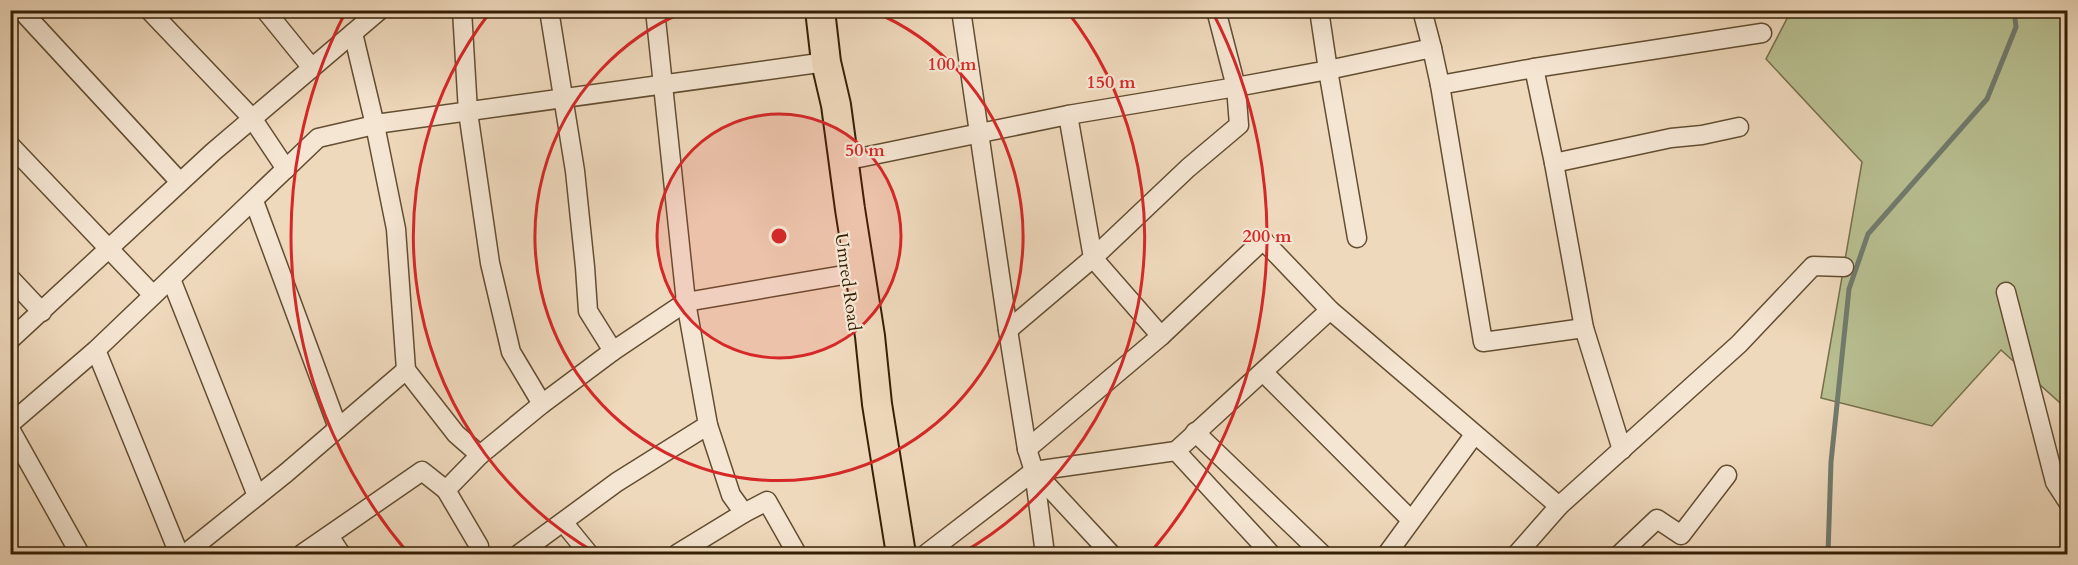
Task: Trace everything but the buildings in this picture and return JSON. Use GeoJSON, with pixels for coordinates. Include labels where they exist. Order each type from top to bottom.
{"type":"FeatureCollection","features":[{"type":"Feature","properties":{"kind":"main road","name":"Umred Road"},"geometry":{"type":"LineString","coordinates":[[804,10],[820,63],[854,274],[883,555]]}},
{"type":"Feature","properties":{"kind":"main road"},"geometry":{"type":"LineString","coordinates":[[820,10],[820,63],[836,105],[844,161],[854,274],[870,336],[877,404],[901,555]]}},
{"type":"Feature","properties":{"kind":"street"},"geometry":{"type":"LineString","coordinates":[[21,10],[180,182]]}},
{"type":"Feature","properties":{"kind":"street"},"geometry":{"type":"LineString","coordinates":[[149,10],[252,118],[286,169]]}},
{"type":"Feature","properties":{"kind":"street"},"geometry":{"type":"LineString","coordinates":[[265,10],[312,68]]}},
{"type":"Feature","properties":{"kind":"street"},"geometry":{"type":"LineString","coordinates":[[10,340],[180,182],[380,10]]}},
{"type":"Feature","properties":{"kind":"street"},"geometry":{"type":"LineString","coordinates":[[462,10],[468,112],[490,263],[511,352],[542,404]]}},
{"type":"Feature","properties":{"kind":"street"},"geometry":{"type":"LineString","coordinates":[[549,10],[576,182],[588,311],[613,351]]}},
{"type":"Feature","properties":{"kind":"street"},"geometry":{"type":"LineString","coordinates":[[655,10],[686,302],[708,425],[731,495],[744,513]]}},
{"type":"Feature","properties":{"kind":"street"},"geometry":{"type":"LineString","coordinates":[[961,10],[1008,330],[1027,449],[1034,471],[1045,555]]}},
{"type":"Feature","properties":{"kind":"street"},"geometry":{"type":"LineString","coordinates":[[1008,330],[1093,258],[1188,168],[1239,125],[1236,87],[1216,10]]}},
{"type":"Feature","properties":{"kind":"street"},"geometry":{"type":"LineString","coordinates":[[1319,10],[1357,238]]}},
{"type":"Feature","properties":{"kind":"street"},"geometry":{"type":"LineString","coordinates":[[1422,10],[1440,85],[1483,342],[1584,328]]}},
{"type":"Feature","properties":{"kind":"street"},"geometry":{"type":"LineString","coordinates":[[353,33],[396,229],[406,370],[456,434],[480,455]]}},
{"type":"Feature","properties":{"kind":"street"},"geometry":{"type":"LineString","coordinates":[[1440,85],[1762,33]]}},
{"type":"Feature","properties":{"kind":"street"},"geometry":{"type":"LineString","coordinates":[[844,161],[1068,115],[1236,87],[1432,48]]}},
{"type":"Feature","properties":{"kind":"street"},"geometry":{"type":"LineString","coordinates":[[10,424],[96,350],[318,138],[375,125],[820,63]]}},
{"type":"Feature","properties":{"kind":"street"},"geometry":{"type":"LineString","coordinates":[[1534,68],[1584,328],[1622,450]]}},
{"type":"Feature","properties":{"kind":"street"},"geometry":{"type":"LineString","coordinates":[[1068,115],[1093,258],[1161,336]]}},
{"type":"Feature","properties":{"kind":"street"},"geometry":{"type":"LineString","coordinates":[[1554,163],[1671,138],[1702,135],[1739,127]]}},
{"type":"Feature","properties":{"kind":"street"},"geometry":{"type":"LineString","coordinates":[[10,145],[153,296]]}},
{"type":"Feature","properties":{"kind":"street"},"geometry":{"type":"LineString","coordinates":[[254,201],[338,428]]}},
{"type":"Feature","properties":{"kind":"street"},"geometry":{"type":"LineString","coordinates":[[1027,449],[1161,336],[1263,240],[1330,310],[1559,506]]}},
{"type":"Feature","properties":{"kind":"street"},"geometry":{"type":"LineString","coordinates":[[1517,555],[1559,506],[1739,344],[1813,266],[1844,267]]}},
{"type":"Feature","properties":{"kind":"street"},"geometry":{"type":"LineString","coordinates":[[446,490],[480,455],[542,404],[613,351],[686,302],[854,274]]}},
{"type":"Feature","properties":{"kind":"street"},"geometry":{"type":"LineString","coordinates":[[10,278],[42,312]]}},
{"type":"Feature","properties":{"kind":"street"},"geometry":{"type":"LineString","coordinates":[[171,279],[257,496]]}},
{"type":"Feature","properties":{"kind":"street"},"geometry":{"type":"LineString","coordinates":[[2006,292],[2055,482],[2067,502]]}},
{"type":"Feature","properties":{"kind":"street"},"geometry":{"type":"LineString","coordinates":[[926,555],[1034,471],[1176,451],[1330,310]]}},
{"type":"Feature","properties":{"kind":"street"},"geometry":{"type":"LineString","coordinates":[[96,350],[178,555]]}},
{"type":"Feature","properties":{"kind":"street"},"geometry":{"type":"LineString","coordinates":[[185,555],[406,370]]}},
{"type":"Feature","properties":{"kind":"street"},"geometry":{"type":"LineString","coordinates":[[1263,372],[1411,520]]}},
{"type":"Feature","properties":{"kind":"street"},"geometry":{"type":"LineString","coordinates":[[519,555],[617,482],[708,425]]}},
{"type":"Feature","properties":{"kind":"street"},"geometry":{"type":"LineString","coordinates":[[10,429],[80,555]]}},
{"type":"Feature","properties":{"kind":"street"},"geometry":{"type":"LineString","coordinates":[[1195,432],[1322,555]]}},
{"type":"Feature","properties":{"kind":"street"},"geometry":{"type":"LineString","coordinates":[[1387,555],[1474,435]]}},
{"type":"Feature","properties":{"kind":"street"},"geometry":{"type":"LineString","coordinates":[[1176,451],[1270,555]]}},
{"type":"Feature","properties":{"kind":"street"},"geometry":{"type":"LineString","coordinates":[[302,555],[422,471],[446,490],[476,552]]}},
{"type":"Feature","properties":{"kind":"street"},"geometry":{"type":"LineString","coordinates":[[1034,471],[1111,555]]}},
{"type":"Feature","properties":{"kind":"street"},"geometry":{"type":"LineString","coordinates":[[1620,555],[1657,519],[1681,535],[1727,475]]}},
{"type":"Feature","properties":{"kind":"street"},"geometry":{"type":"LineString","coordinates":[[677,555],[767,501],[797,555]]}},
{"type":"Feature","properties":{"kind":"street"},"geometry":{"type":"LineString","coordinates":[[563,522],[589,555]]}},
{"type":"Feature","properties":{"kind":"street"},"geometry":{"type":"LineString","coordinates":[[329,536],[341,555]]}},
{"type":"Feature","properties":{"kind":"green space"},"geometry":{"type":"Polygon","coordinates":[[[1791,11],[2067,11],[2067,409],[2001,350],[1932,426],[1821,398],[1862,162],[1766,59],[1791,11]]]}},
{"type":"Feature","properties":{"kind":"waterway"},"geometry":{"type":"LineString","coordinates":[[1828,554],[1831,462],[1849,289],[1868,234],[1987,99],[2016,27],[2014,10]]}}]}
